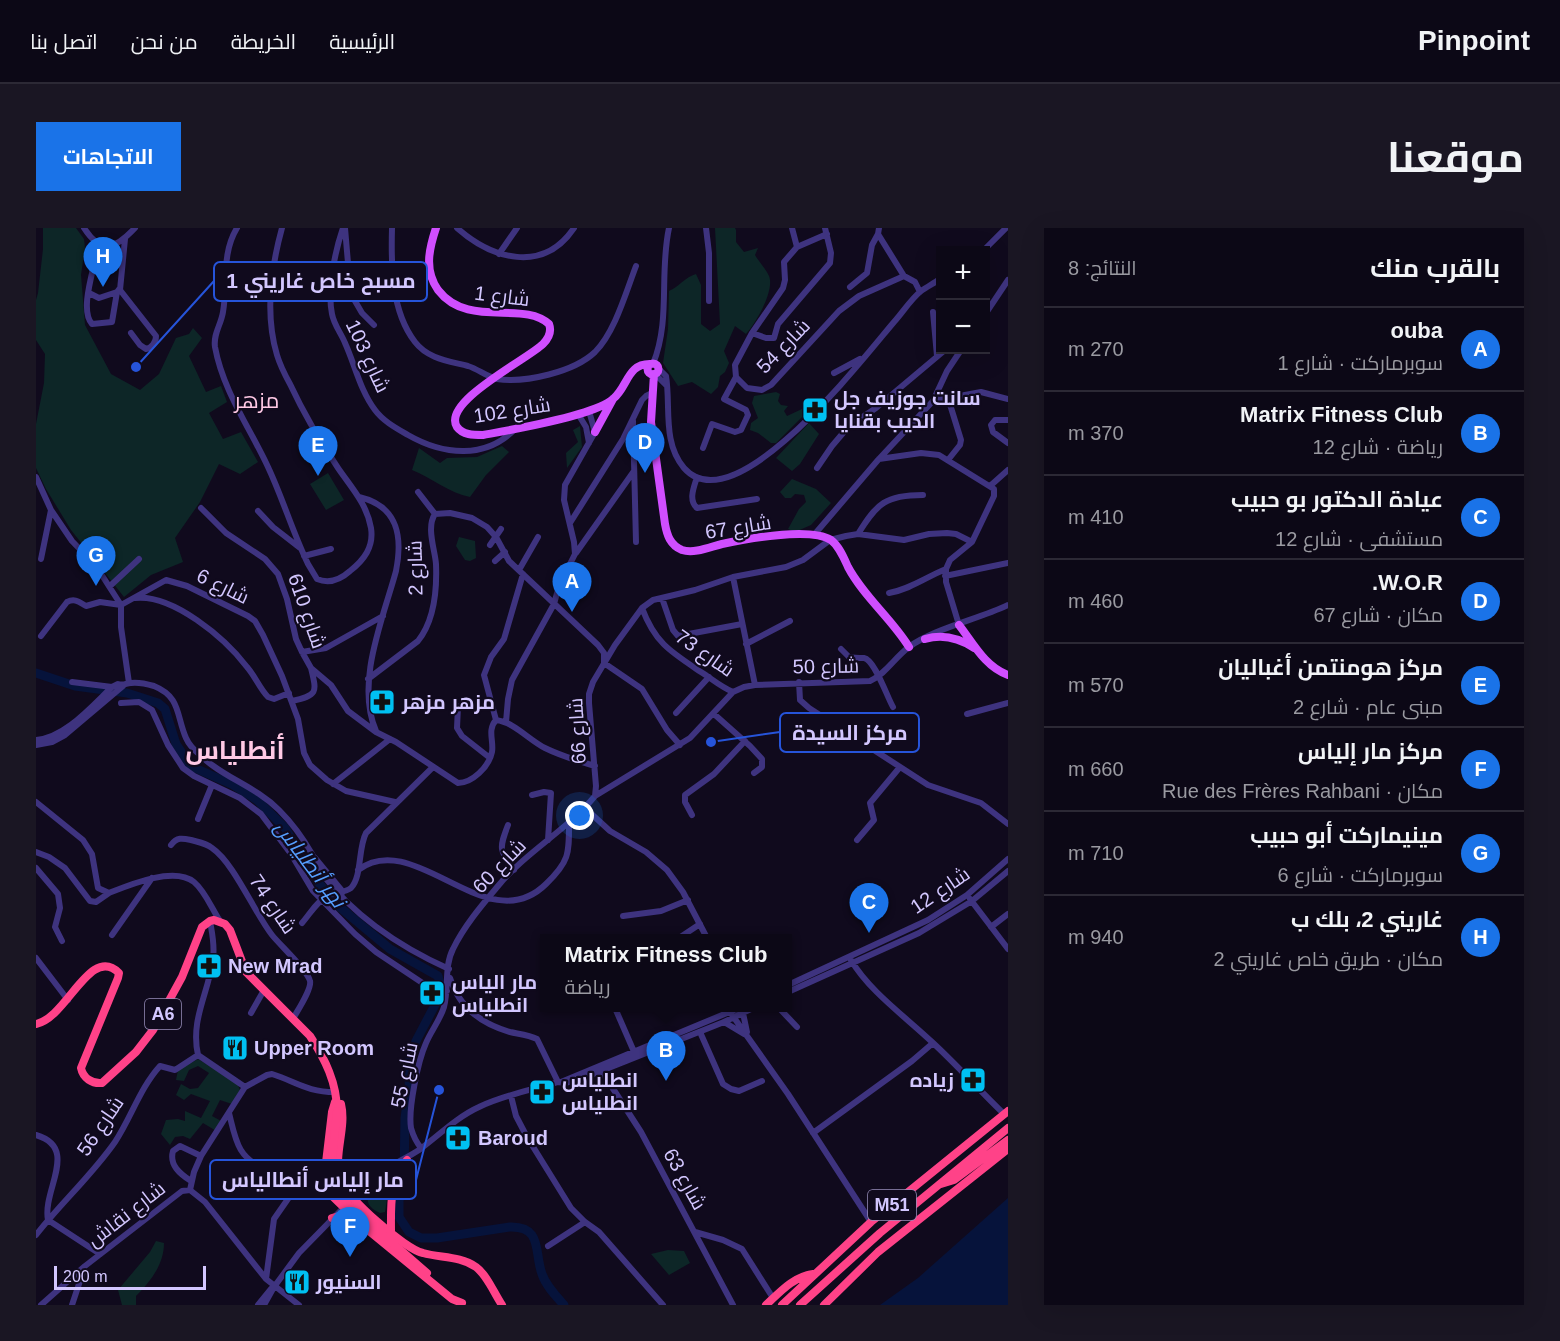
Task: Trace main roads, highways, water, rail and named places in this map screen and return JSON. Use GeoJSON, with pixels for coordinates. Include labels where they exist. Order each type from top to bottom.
{"type":"FeatureCollection","features":[{"type":"Feature","properties":{"kind":"highway","name":"A6"},"geometry":{"type":"LineString","coordinates":[[36,1024],[51,1018],[96,967],[106,965],[119,973],[81,1068],[84,1076],[102,1083],[136,1052],[153,1030],[182,977],[202,927],[210,921],[220,921],[230,930],[246,972],[310,1036],[330,1074],[336,1095]]}},
{"type":"Feature","properties":{"kind":"highway"},"geometry":{"type":"LineString","coordinates":[[336,1095],[338,1111],[331,1168],[338,1192],[350,1206],[463,1304]]}},
{"type":"Feature","properties":{"kind":"highway"},"geometry":{"type":"LineString","coordinates":[[336,1095],[342,1104],[343,1114],[339,1170],[345,1189],[406,1245],[418,1252],[459,1260],[477,1268],[496,1301],[501,1305]]}},
{"type":"Feature","properties":{"kind":"highway"},"geometry":{"type":"LineString","coordinates":[[336,1095],[325,1171],[326,1182],[333,1197],[364,1227],[452,1299],[463,1304]]}},
{"type":"Feature","properties":{"kind":"highway","name":"M51"},"geometry":{"type":"LineString","coordinates":[[782,1305],[871,1222],[1006,1113]]}},
{"type":"Feature","properties":{"kind":"highway","name":"M51"},"geometry":{"type":"LineString","coordinates":[[800,1305],[935,1186],[1008,1128]]}},
{"type":"Feature","properties":{"kind":"highway"},"geometry":{"type":"LineString","coordinates":[[935,1186],[954,1180],[1008,1140]]}},
{"type":"Feature","properties":{"kind":"highway"},"geometry":{"type":"LineString","coordinates":[[824,1305],[878,1252],[1008,1149]]}},
{"type":"Feature","properties":{"kind":"highway"},"geometry":{"type":"LineString","coordinates":[[391,1232],[392,1194],[406,1160]]}},
{"type":"Feature","properties":{"kind":"highway"},"geometry":{"type":"LineString","coordinates":[[332,1218],[345,1217],[364,1227]]}},
{"type":"Feature","properties":{"kind":"highway"},"geometry":{"type":"LineString","coordinates":[[770,1302],[797,1277],[814,1274]]}},
{"type":"Feature","properties":{"kind":"highway"},"geometry":{"type":"LineString","coordinates":[[809,1305],[820,1287]]}},
{"type":"Feature","properties":{"kind":"main road","name":"شارع 1"},"geometry":{"type":"LineString","coordinates":[[436,228],[430,248],[429,265],[436,287],[449,302],[476,311],[537,316],[549,324],[550,336],[544,343],[494,378]]}},
{"type":"Feature","properties":{"kind":"main road","name":"شارع 102"},"geometry":{"type":"LineString","coordinates":[[494,378],[463,402],[456,412],[455,423],[462,432],[474,435],[517,428],[589,411],[613,399],[627,380],[637,372],[653,370],[652,393]]}},
{"type":"Feature","properties":{"kind":"main road","name":"شارع 67"},"geometry":{"type":"LineString","coordinates":[[652,393],[651,422],[665,524],[669,539],[676,547],[694,551],[759,537],[814,536],[830,540],[839,549],[862,590],[899,631],[909,647]]}},
{"type":"Feature","properties":{"kind":"main road"},"geometry":{"type":"LineString","coordinates":[[595,432],[613,399]]}},
{"type":"Feature","properties":{"kind":"main road"},"geometry":{"type":"LineString","coordinates":[[959,625],[992,667],[1008,675]]}},
{"type":"Feature","properties":{"kind":"main road"},"geometry":{"type":"LineString","coordinates":[[925,639],[941,636],[957,639],[973,647],[984,657]]}},
{"type":"Feature","properties":{"kind":"water"},"geometry":{"type":"Polygon","coordinates":[[[1008,1198],[1008,1305],[880,1305],[918,1278],[1008,1198]]]}},
{"type":"Feature","properties":{"kind":"waterway","name":"نهر أنطلياس"},"geometry":{"type":"LineString","coordinates":[[36,673],[75,686],[127,693],[158,703],[165,709],[176,744],[188,762],[195,768],[233,785],[257,800],[285,828],[314,877],[336,904],[390,949],[438,976],[440,984],[437,1001],[416,1041],[410,1059],[405,1118],[404,1177],[399,1201],[399,1217],[409,1232],[421,1238],[437,1238],[510,1227],[528,1231],[533,1236],[544,1278],[564,1305]]}},
{"type":"Feature","properties":{"kind":"place","name":"غاريني 2، بلك ب"},"geometry":{"type":"Point","coordinates":[103,287]}},
{"type":"Feature","properties":{"kind":"place","name":"مسبح خاص غاريني 1"},"geometry":{"type":"Point","coordinates":[136,367]}},
{"type":"Feature","properties":{"kind":"place","name":"سانت جوزيف جل الديب بقنايا"},"geometry":{"type":"Point","coordinates":[815,410]}},
{"type":"Feature","properties":{"kind":"place","name":"W.O.R."},"geometry":{"type":"Point","coordinates":[645,473]}},
{"type":"Feature","properties":{"kind":"place","name":"مركز هومنتمن أغباليان"},"geometry":{"type":"Point","coordinates":[318,476]}},
{"type":"Feature","properties":{"kind":"place","name":"مينيماركت أبو حبيب"},"geometry":{"type":"Point","coordinates":[96,586]}},
{"type":"Feature","properties":{"kind":"place","name":"ouba"},"geometry":{"type":"Point","coordinates":[572,612]}},
{"type":"Feature","properties":{"kind":"place","name":"مزهر مزهر"},"geometry":{"type":"Point","coordinates":[382,702]}},
{"type":"Feature","properties":{"kind":"place","name":"مركز السيدة"},"geometry":{"type":"Point","coordinates":[711,742]}},
{"type":"Feature","properties":{"kind":"place","name":"عيادة الدكتور بو حبيب"},"geometry":{"type":"Point","coordinates":[869,933]}},
{"type":"Feature","properties":{"kind":"place","name":"New Mrad"},"geometry":{"type":"Point","coordinates":[209,966]}},
{"type":"Feature","properties":{"kind":"place","name":"مار الياس انطلياس"},"geometry":{"type":"Point","coordinates":[432,993]}},
{"type":"Feature","properties":{"kind":"place","name":"Upper Room"},"geometry":{"type":"Point","coordinates":[235,1048]}},
{"type":"Feature","properties":{"kind":"place","name":"زياده"},"geometry":{"type":"Point","coordinates":[973,1080]}},
{"type":"Feature","properties":{"kind":"place","name":"Matrix Fitness Club"},"geometry":{"type":"Point","coordinates":[666,1081]}},
{"type":"Feature","properties":{"kind":"place","name":"مار إلياس أنطالياس"},"geometry":{"type":"Point","coordinates":[439,1090]}},
{"type":"Feature","properties":{"kind":"place","name":"انطلياس انطلياس"},"geometry":{"type":"Point","coordinates":[542,1092]}},
{"type":"Feature","properties":{"kind":"place","name":"Baroud"},"geometry":{"type":"Point","coordinates":[458,1138]}},
{"type":"Feature","properties":{"kind":"place","name":"مركز مار إلياس"},"geometry":{"type":"Point","coordinates":[350,1257]}},
{"type":"Feature","properties":{"kind":"place","name":"السنيور"},"geometry":{"type":"Point","coordinates":[297,1282]}},
{"type":"Feature","properties":{"kind":"district","name":"مزهر"},"geometry":{"type":"Point","coordinates":[257,400]}},
{"type":"Feature","properties":{"kind":"district","name":"أنطلياس"},"geometry":{"type":"Point","coordinates":[235,750]}}]}
